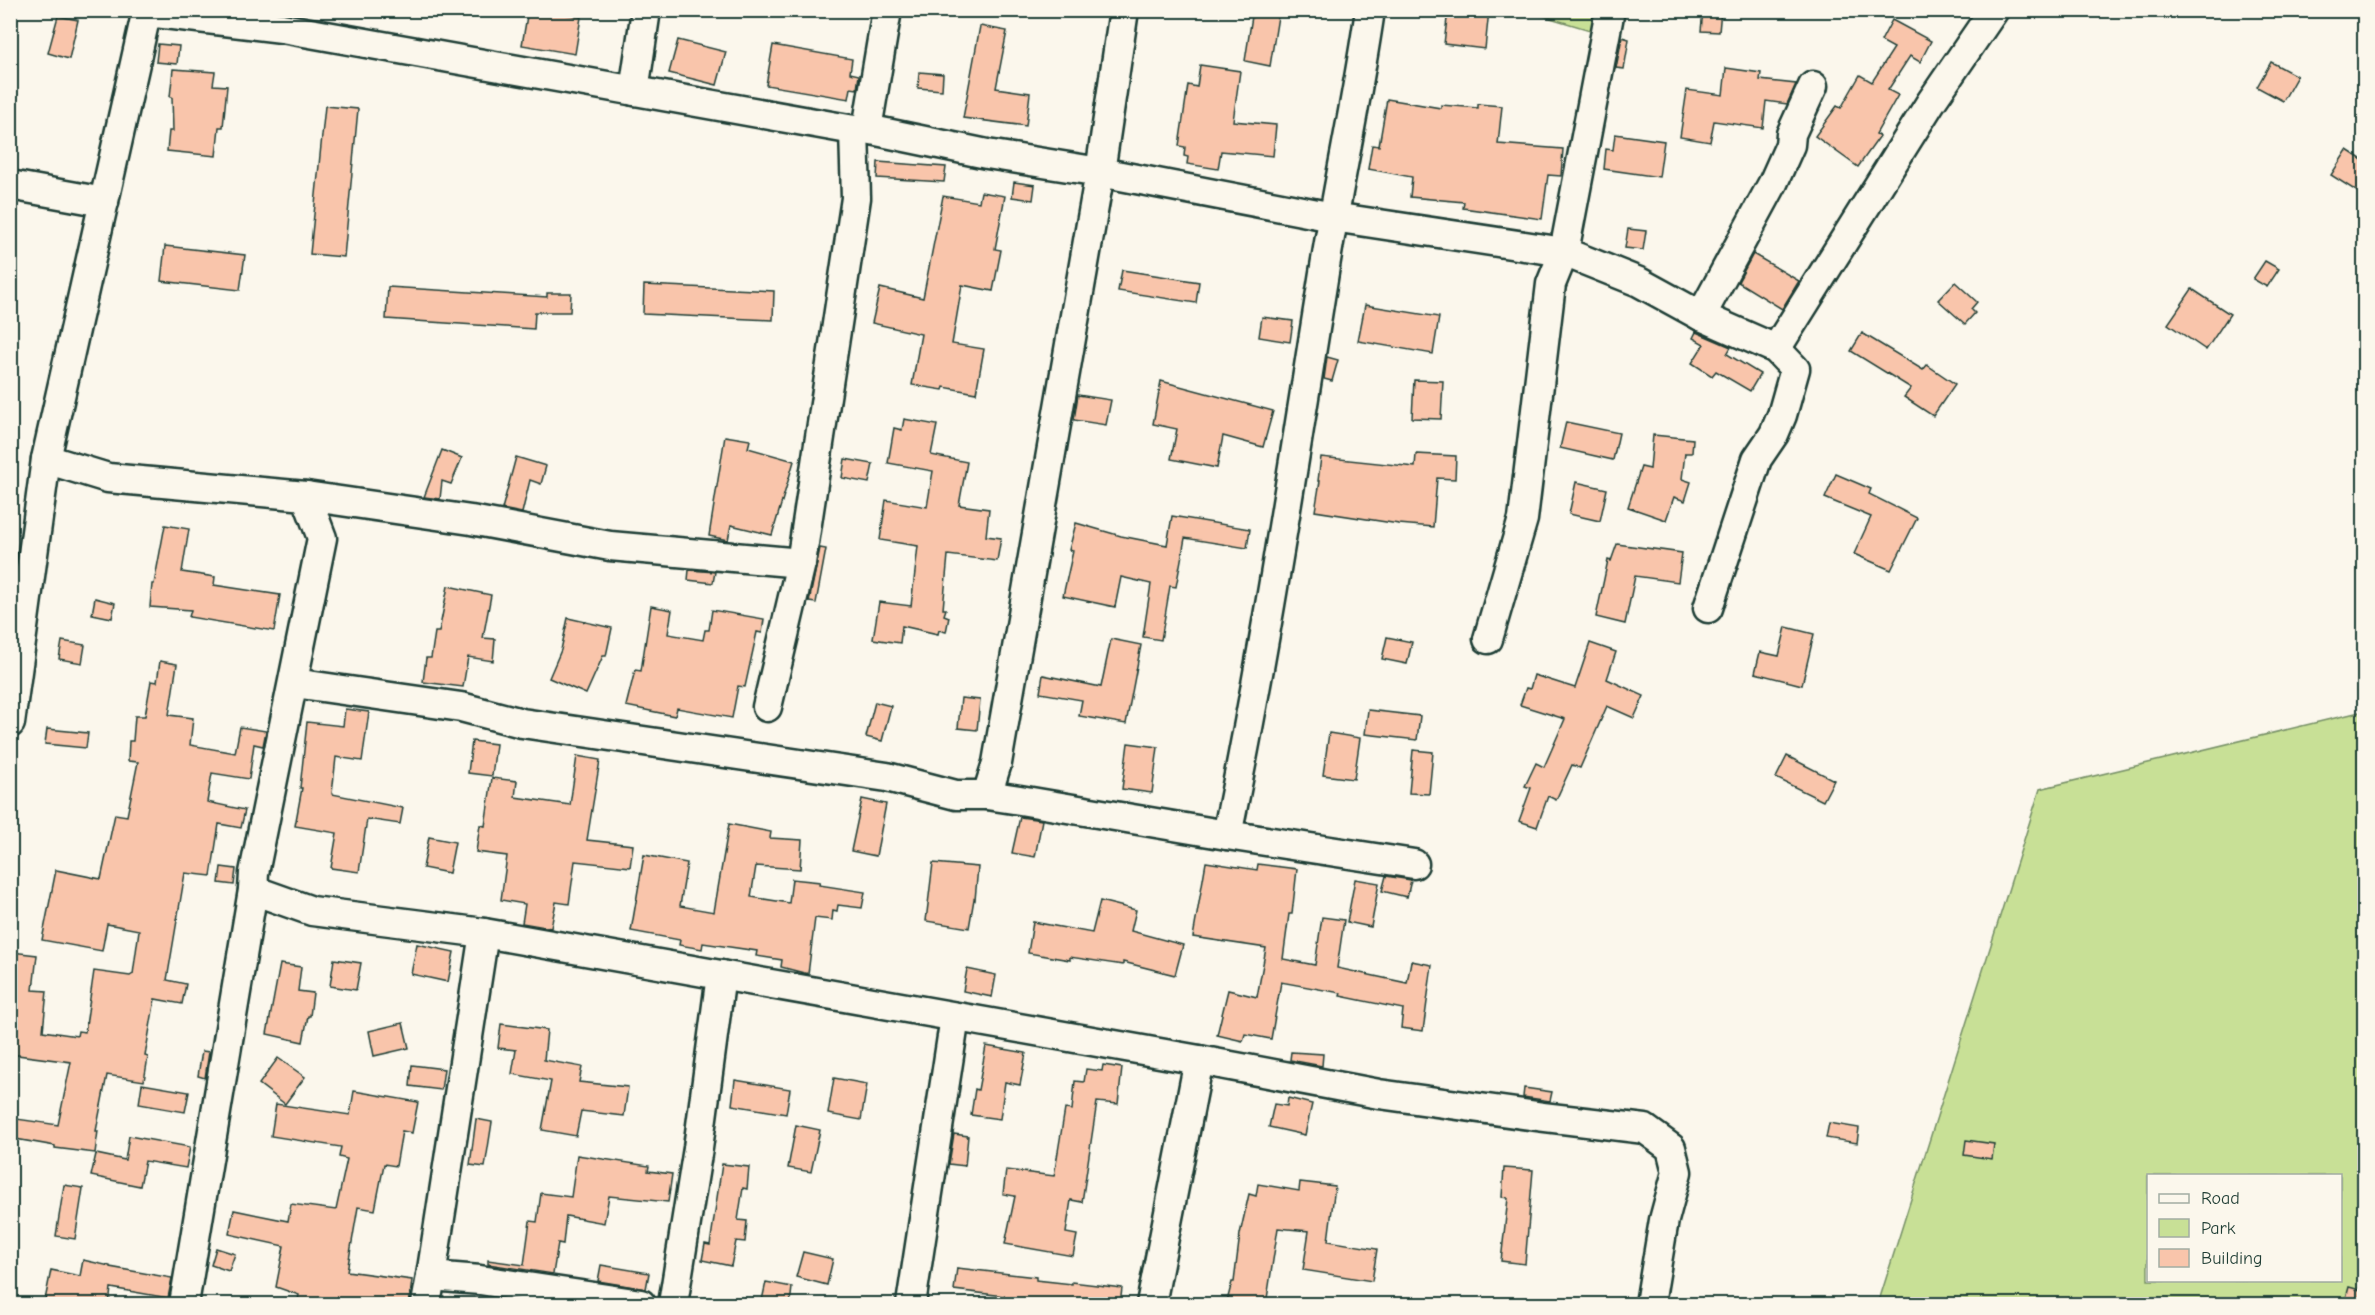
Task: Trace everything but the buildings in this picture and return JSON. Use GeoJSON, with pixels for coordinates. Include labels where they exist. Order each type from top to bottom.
{"type":"FeatureCollection","features":[{"type":"Feature","properties":{"kind":"street"},"geometry":{"type":"LineString","coordinates":[[634,91],[646,10]]}},
{"type":"Feature","properties":{"kind":"street"},"geometry":{"type":"LineString","coordinates":[[767,707],[801,562],[856,198],[860,130],[887,10]]}},
{"type":"Feature","properties":{"kind":"street"},"geometry":{"type":"LineString","coordinates":[[987,795],[997,763],[1100,172],[1124,10]]}},
{"type":"Feature","properties":{"kind":"street"},"geometry":{"type":"LineString","coordinates":[[1227,835],[1255,694],[1333,217],[1363,62],[1370,10]]}},
{"type":"Feature","properties":{"kind":"street"},"geometry":{"type":"LineString","coordinates":[[1488,639],[1523,519],[1551,284],[1564,252],[1610,10]]}},
{"type":"Feature","properties":{"kind":"street"},"geometry":{"type":"LineString","coordinates":[[1776,350],[1931,102],[1994,10]]}},
{"type":"Feature","properties":{"kind":"street"},"geometry":{"type":"LineString","coordinates":[[11,723],[46,459],[147,11],[282,28],[987,154],[1100,172],[1333,217],[1564,252],[1639,282],[1701,316],[1776,350],[1795,369],[1774,434],[1756,459],[1708,608]]}},
{"type":"Feature","properties":{"kind":"street"},"geometry":{"type":"LineString","coordinates":[[1701,316],[1773,183],[1790,145],[1791,134],[1813,86]]}},
{"type":"Feature","properties":{"kind":"street"},"geometry":{"type":"LineString","coordinates":[[10,185],[104,202]]}},
{"type":"Feature","properties":{"kind":"street"},"geometry":{"type":"LineString","coordinates":[[46,459],[108,478],[306,496],[471,520],[610,546],[801,562]]}},
{"type":"Feature","properties":{"kind":"street"},"geometry":{"type":"LineString","coordinates":[[184,1305],[254,873],[322,538],[306,496]]}},
{"type":"Feature","properties":{"kind":"street"},"geometry":{"type":"LineString","coordinates":[[294,684],[461,707],[522,723],[887,777],[956,795],[987,795],[1414,864]]}},
{"type":"Feature","properties":{"kind":"street"},"geometry":{"type":"LineString","coordinates":[[253,890],[312,911],[484,933],[1379,1094],[1645,1129],[1671,1148],[1677,1172],[1664,1220],[1650,1305]]}},
{"type":"Feature","properties":{"kind":"street"},"geometry":{"type":"LineString","coordinates":[[426,1305],[484,933]]}},
{"type":"Feature","properties":{"kind":"street"},"geometry":{"type":"LineString","coordinates":[[673,1305],[698,1148],[721,975]]}},
{"type":"Feature","properties":{"kind":"street"},"geometry":{"type":"LineString","coordinates":[[911,1305],[955,1017]]}},
{"type":"Feature","properties":{"kind":"street"},"geometry":{"type":"LineString","coordinates":[[1151,1305],[1199,1060]]}},
{"type":"Feature","properties":{"kind":"street"},"geometry":{"type":"LineString","coordinates":[[431,1275],[480,1280],[641,1305]]}},
{"type":"Feature","properties":{"kind":"green space"},"geometry":{"type":"Polygon","coordinates":[[[1527,11],[1611,11],[1593,31],[1527,11]]]}},
{"type":"Feature","properties":{"kind":"green space"},"geometry":{"type":"Polygon","coordinates":[[[2364,711],[2364,1304],[1878,1304],[2040,789],[2364,711]]]}}]}
